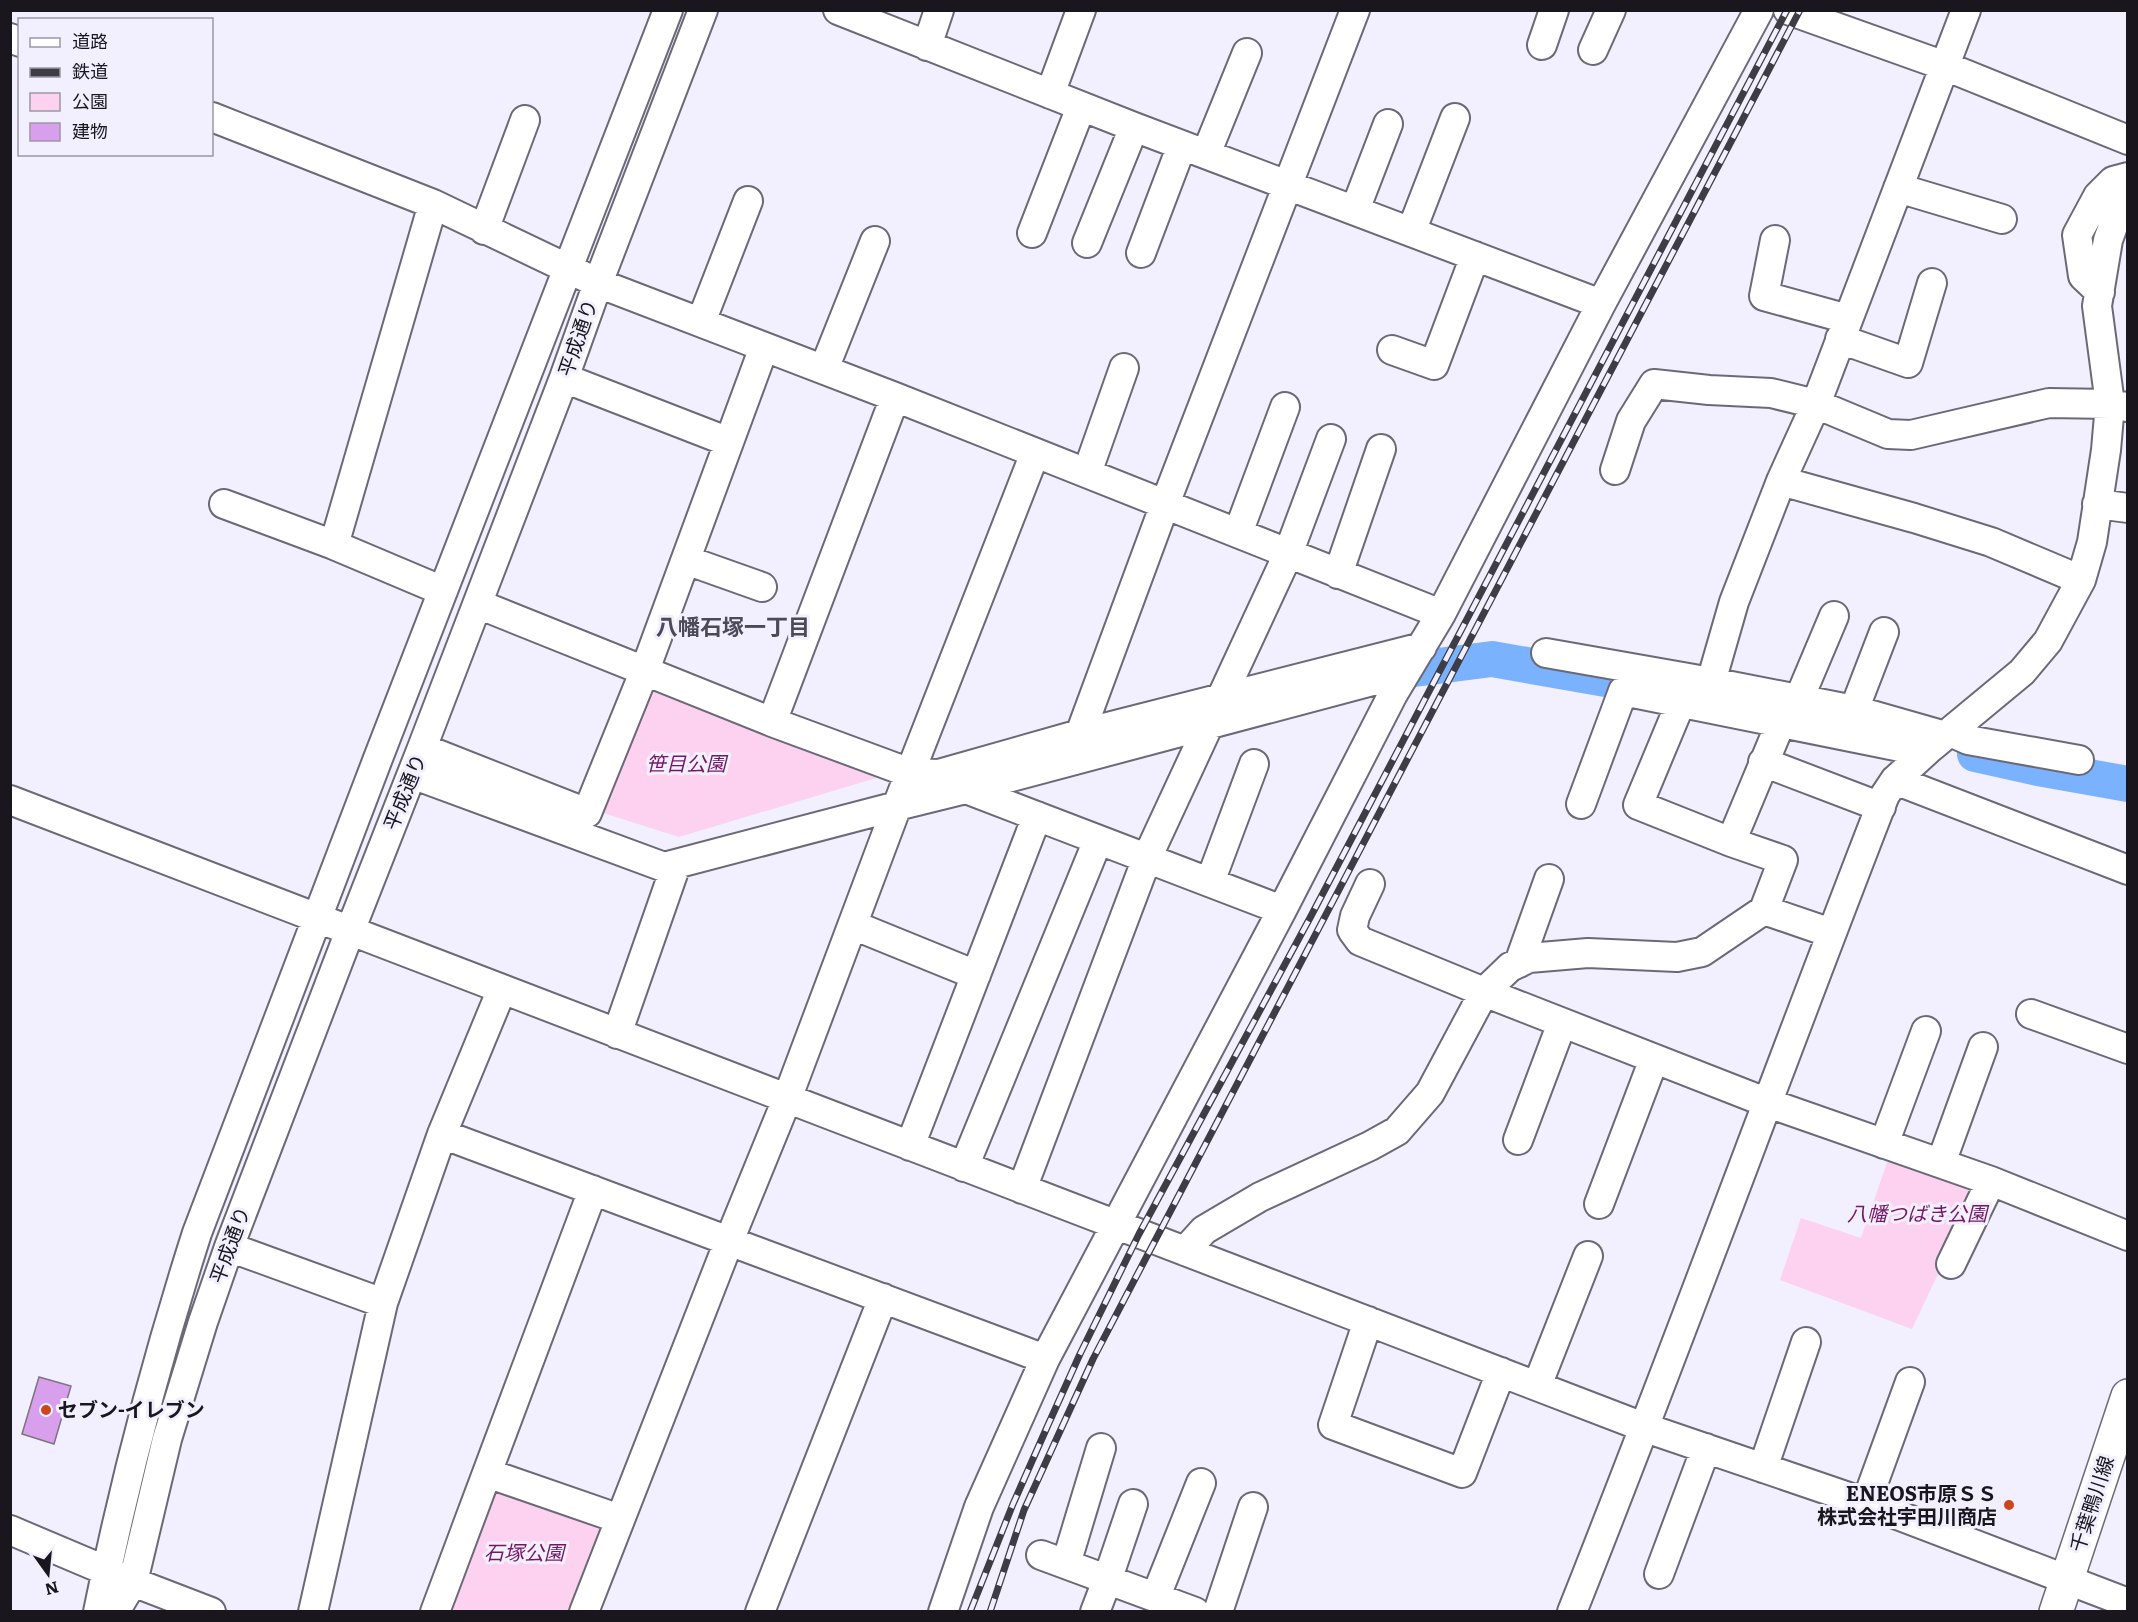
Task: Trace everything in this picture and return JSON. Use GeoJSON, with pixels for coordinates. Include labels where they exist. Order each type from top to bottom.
{"type":"FeatureCollection","features":[{"type":"Feature","properties":{"kind":"main road","name":"千葉鴨川線"},"geometry":{"type":"LineString","coordinates":[[2056,1611],[2126,1406]]}},
{"type":"Feature","properties":{"kind":"street","name":"平成通り"},"geometry":{"type":"LineString","coordinates":[[98,1611],[138,1432],[171,1312],[197,1233],[316,918],[668,10]]}},
{"type":"Feature","properties":{"kind":"street","name":"平成通り"},"geometry":{"type":"LineString","coordinates":[[118,1611],[119,1605],[133,1582],[167,1439],[229,1247],[478,604],[703,10]]}},
{"type":"Feature","properties":{"kind":"street"},"geometry":{"type":"LineString","coordinates":[[838,10],[1081,107],[1601,304]]}},
{"type":"Feature","properties":{"kind":"street"},"geometry":{"type":"LineString","coordinates":[[927,46],[939,10]]}},
{"type":"Feature","properties":{"kind":"street"},"geometry":{"type":"LineString","coordinates":[[1050,94],[1081,10]]}},
{"type":"Feature","properties":{"kind":"street"},"geometry":{"type":"LineString","coordinates":[[1080,734],[1165,504],[1355,10]]}},
{"type":"Feature","properties":{"kind":"street"},"geometry":{"type":"LineString","coordinates":[[1542,45],[1554,10]]}},
{"type":"Feature","properties":{"kind":"street"},"geometry":{"type":"LineString","coordinates":[[1593,50],[1611,10]]}},
{"type":"Feature","properties":{"kind":"street"},"geometry":{"type":"LineString","coordinates":[[943,1611],[979,1507],[1045,1359],[1117,1226],[1406,672],[1441,614],[1601,304],[1759,10]]}},
{"type":"Feature","properties":{"kind":"street"},"geometry":{"type":"LineString","coordinates":[[1788,10],[1945,66],[2127,140]]}},
{"type":"Feature","properties":{"kind":"street"},"geometry":{"type":"LineString","coordinates":[[1711,682],[1734,602],[1781,481],[1816,404],[1966,10]]}},
{"type":"Feature","properties":{"kind":"street"},"geometry":{"type":"LineString","coordinates":[[1141,253],[1246,53]]}},
{"type":"Feature","properties":{"kind":"street"},"geometry":{"type":"LineString","coordinates":[[1032,233],[1081,107]]}},
{"type":"Feature","properties":{"kind":"street"},"geometry":{"type":"LineString","coordinates":[[213,117],[433,204],[598,283],[824,369],[1441,614]]}},
{"type":"Feature","properties":{"kind":"street"},"geometry":{"type":"LineString","coordinates":[[1411,232],[1455,118]]}},
{"type":"Feature","properties":{"kind":"street"},"geometry":{"type":"LineString","coordinates":[[484,230],[525,120]]}},
{"type":"Feature","properties":{"kind":"street"},"geometry":{"type":"LineString","coordinates":[[1354,210],[1388,124]]}},
{"type":"Feature","properties":{"kind":"street"},"geometry":{"type":"LineString","coordinates":[[1086,243],[1134,127]]}},
{"type":"Feature","properties":{"kind":"street"},"geometry":{"type":"LineString","coordinates":[[2100,292],[2083,276],[2077,236],[2098,196],[2113,181],[2127,177]]}},
{"type":"Feature","properties":{"kind":"street"},"geometry":{"type":"LineString","coordinates":[[1572,1611],[1646,1428],[1831,933],[1894,780],[2022,672],[2048,641],[2081,580],[2092,542],[2106,450],[2119,405],[2097,306],[2108,240],[2127,185]]}},
{"type":"Feature","properties":{"kind":"street"},"geometry":{"type":"LineString","coordinates":[[1898,189],[2002,219]]}},
{"type":"Feature","properties":{"kind":"street"},"geometry":{"type":"LineString","coordinates":[[701,322],[748,201]]}},
{"type":"Feature","properties":{"kind":"street"},"geometry":{"type":"LineString","coordinates":[[334,545],[433,204]]}},
{"type":"Feature","properties":{"kind":"street"},"geometry":{"type":"LineString","coordinates":[[1775,240],[1764,296],[1844,329],[1908,363],[1932,283]]}},
{"type":"Feature","properties":{"kind":"street"},"geometry":{"type":"LineString","coordinates":[[824,369],[875,241]]}},
{"type":"Feature","properties":{"kind":"street"},"geometry":{"type":"LineString","coordinates":[[1392,350],[1434,365],[1475,256]]}},
{"type":"Feature","properties":{"kind":"street"},"geometry":{"type":"LineString","coordinates":[[417,761],[587,813],[645,670],[764,347]]}},
{"type":"Feature","properties":{"kind":"street"},"geometry":{"type":"LineString","coordinates":[[1087,473],[1125,368]]}},
{"type":"Feature","properties":{"kind":"street"},"geometry":{"type":"LineString","coordinates":[[564,378],[729,442]]}},
{"type":"Feature","properties":{"kind":"street"},"geometry":{"type":"LineString","coordinates":[[1616,470],[1631,421],[1654,384],[1770,393],[1816,404],[1888,434],[1911,435],[2049,403],[2119,405]]}},
{"type":"Feature","properties":{"kind":"street"},"geometry":{"type":"LineString","coordinates":[[772,722],[895,397]]}},
{"type":"Feature","properties":{"kind":"street"},"geometry":{"type":"LineString","coordinates":[[1238,533],[1285,407]]}},
{"type":"Feature","properties":{"kind":"street"},"geometry":{"type":"LineString","coordinates":[[1022,1189],[1147,858],[1288,554],[1331,439]]}},
{"type":"Feature","properties":{"kind":"street"},"geometry":{"type":"LineString","coordinates":[[1338,574],[1381,449]]}},
{"type":"Feature","properties":{"kind":"street"},"geometry":{"type":"LineString","coordinates":[[584,1611],[729,1241],[788,1099],[897,806],[1035,453]]}},
{"type":"Feature","properties":{"kind":"street"},"geometry":{"type":"LineString","coordinates":[[1781,481],[1991,542],[2081,580]]}},
{"type":"Feature","properties":{"kind":"street"},"geometry":{"type":"LineString","coordinates":[[224,504],[334,545],[443,591]]}},
{"type":"Feature","properties":{"kind":"street"},"geometry":{"type":"LineString","coordinates":[[2097,504],[2127,508]]}},
{"type":"Feature","properties":{"kind":"street"},"geometry":{"type":"LineString","coordinates":[[686,560],[762,587]]}},
{"type":"Feature","properties":{"kind":"street"},"geometry":{"type":"LineString","coordinates":[[478,604],[772,722],[910,773],[939,774],[1080,734],[1422,647]]}},
{"type":"Feature","properties":{"kind":"street"},"geometry":{"type":"LineString","coordinates":[[1799,699],[1834,616]]}},
{"type":"Feature","properties":{"kind":"street"},"geometry":{"type":"LineString","coordinates":[[1854,710],[1884,632]]}},
{"type":"Feature","properties":{"kind":"street"},"geometry":{"type":"LineString","coordinates":[[1546,653],[1854,710],[1937,742]]}},
{"type":"Feature","properties":{"kind":"street"},"geometry":{"type":"LineString","coordinates":[[417,761],[664,867],[1406,672]]}},
{"type":"Feature","properties":{"kind":"street"},"geometry":{"type":"LineString","coordinates":[[1581,804],[1623,691],[1781,722],[1937,742],[1968,740],[2079,760]]}},
{"type":"Feature","properties":{"kind":"street"},"geometry":{"type":"LineString","coordinates":[[1185,1251],[1204,1230],[1260,1197],[1397,1131],[1430,1093],[1484,992],[1510,967],[1530,958],[1588,952],[1677,957],[1702,952],[1764,910],[1783,860],[1638,805],[1681,702]]}},
{"type":"Feature","properties":{"kind":"street"},"geometry":{"type":"LineString","coordinates":[[1731,842],[1781,722]]}},
{"type":"Feature","properties":{"kind":"street"},"geometry":{"type":"LineString","coordinates":[[1763,762],[1881,807]]}},
{"type":"Feature","properties":{"kind":"street"},"geometry":{"type":"LineString","coordinates":[[1210,882],[1254,764]]}},
{"type":"Feature","properties":{"kind":"street"},"geometry":{"type":"LineString","coordinates":[[1894,780],[2127,870]]}},
{"type":"Feature","properties":{"kind":"street"},"geometry":{"type":"LineString","coordinates":[[966,789],[1282,910]]}},
{"type":"Feature","properties":{"kind":"street"},"geometry":{"type":"LineString","coordinates":[[10,800],[1646,1428],[1866,1503],[2127,1604]]}},
{"type":"Feature","properties":{"kind":"street"},"geometry":{"type":"LineString","coordinates":[[910,1146],[1037,816]]}},
{"type":"Feature","properties":{"kind":"street"},"geometry":{"type":"LineString","coordinates":[[964,1167],[1098,840]]}},
{"type":"Feature","properties":{"kind":"street"},"geometry":{"type":"LineString","coordinates":[[617,1034],[676,865]]}},
{"type":"Feature","properties":{"kind":"street"},"geometry":{"type":"LineString","coordinates":[[1518,963],[1549,879]]}},
{"type":"Feature","properties":{"kind":"street"},"geometry":{"type":"LineString","coordinates":[[1370,884],[1354,916],[1352,930],[1360,941],[1768,1103],[1991,1181],[2127,1236]]}},
{"type":"Feature","properties":{"kind":"street"},"geometry":{"type":"LineString","coordinates":[[1764,910],[1831,933]]}},
{"type":"Feature","properties":{"kind":"street"},"geometry":{"type":"LineString","coordinates":[[853,925],[976,975]]}},
{"type":"Feature","properties":{"kind":"street"},"geometry":{"type":"LineString","coordinates":[[314,1611],[383,1303],[442,1134],[502,989]]}},
{"type":"Feature","properties":{"kind":"street"},"geometry":{"type":"LineString","coordinates":[[2031,1014],[2127,1049]]}},
{"type":"Feature","properties":{"kind":"street"},"geometry":{"type":"LineString","coordinates":[[1518,1140],[1562,1023]]}},
{"type":"Feature","properties":{"kind":"street"},"geometry":{"type":"LineString","coordinates":[[1884,1144],[1926,1031]]}},
{"type":"Feature","properties":{"kind":"street"},"geometry":{"type":"LineString","coordinates":[[1941,1163],[1983,1047]]}},
{"type":"Feature","properties":{"kind":"street"},"geometry":{"type":"LineString","coordinates":[[1599,1204],[1654,1059]]}},
{"type":"Feature","properties":{"kind":"street"},"geometry":{"type":"LineString","coordinates":[[442,1134],[1045,1359]]}},
{"type":"Feature","properties":{"kind":"street"},"geometry":{"type":"LineString","coordinates":[[1952,1264],[1991,1181]]}},
{"type":"Feature","properties":{"kind":"street"},"geometry":{"type":"LineString","coordinates":[[435,1611],[592,1190]]}},
{"type":"Feature","properties":{"kind":"street"},"geometry":{"type":"LineString","coordinates":[[229,1247],[383,1303]]}},
{"type":"Feature","properties":{"kind":"street"},"geometry":{"type":"LineString","coordinates":[[1537,1386],[1588,1256]]}},
{"type":"Feature","properties":{"kind":"street"},"geometry":{"type":"LineString","coordinates":[[760,1611],[883,1298]]}},
{"type":"Feature","properties":{"kind":"street"},"geometry":{"type":"LineString","coordinates":[[1368,1321],[1333,1425],[1462,1473],[1500,1372]]}},
{"type":"Feature","properties":{"kind":"street"},"geometry":{"type":"LineString","coordinates":[[1763,1468],[1806,1342]]}},
{"type":"Feature","properties":{"kind":"street"},"geometry":{"type":"LineString","coordinates":[[1866,1503],[1910,1382]]}},
{"type":"Feature","properties":{"kind":"street"},"geometry":{"type":"LineString","coordinates":[[1101,1448],[1054,1559],[1108,1578],[1174,1606],[1201,1483]]}},
{"type":"Feature","properties":{"kind":"street"},"geometry":{"type":"LineString","coordinates":[[1659,1574],[1706,1448]]}},
{"type":"Feature","properties":{"kind":"street"},"geometry":{"type":"LineString","coordinates":[[487,1473],[620,1519]]}},
{"type":"Feature","properties":{"kind":"street"},"geometry":{"type":"LineString","coordinates":[[1095,1611],[1133,1504]]}},
{"type":"Feature","properties":{"kind":"street"},"geometry":{"type":"LineString","coordinates":[[1218,1611],[1253,1507]]}},
{"type":"Feature","properties":{"kind":"street"},"geometry":{"type":"LineString","coordinates":[[10,1530],[133,1582],[211,1611]]}},
{"type":"Feature","properties":{"kind":"green space","name":"笹目公園"},"geometry":{"type":"Polygon","coordinates":[[[648,676],[896,772],[679,837],[594,810],[648,676]]]}},
{"type":"Feature","properties":{"kind":"green space","name":"八幡つばき公園"},"geometry":{"type":"Polygon","coordinates":[[[1890,1154],[1980,1185],[1912,1329],[1780,1280],[1801,1218],[1861,1238],[1890,1154]]]}},
{"type":"Feature","properties":{"kind":"green space","name":"石塚公園"},"geometry":{"type":"Polygon","coordinates":[[[490,1479],[614,1522],[579,1611],[440,1612],[490,1479]]]}},
{"type":"Feature","properties":{"kind":"building","name":"セブン-イレブン"},"geometry":{"type":"Polygon","coordinates":[[[39,1377],[71,1386],[54,1444],[22,1434],[39,1377]]]}},
{"type":"Feature","properties":{"kind":"waterway"},"geometry":{"type":"LineString","coordinates":[[1376,674],[1492,659],[1663,689]]}},
{"type":"Feature","properties":{"kind":"waterway"},"geometry":{"type":"LineString","coordinates":[[1975,754],[2128,784]]}},
{"type":"Feature","properties":{"kind":"railway"},"geometry":{"type":"LineString","coordinates":[[970,1612],[1013,1504],[1048,1425],[1139,1234],[1311,916],[1787,10]]}},
{"type":"Feature","properties":{"kind":"railway"},"geometry":{"type":"LineString","coordinates":[[990,1612],[1024,1510],[1093,1359],[1800,10]]}},
{"type":"Feature","properties":{"kind":"place","name":"セブン-イレブン"},"geometry":{"type":"Point","coordinates":[46,1410]}},
{"type":"Feature","properties":{"kind":"place","name":"ENEOS市原ＳＳ 株式会社宇田川商店"},"geometry":{"type":"Point","coordinates":[2009,1505]}},
{"type":"Feature","properties":{"kind":"district","name":"八幡石塚一丁目"},"geometry":{"type":"Point","coordinates":[733,627]}}]}
